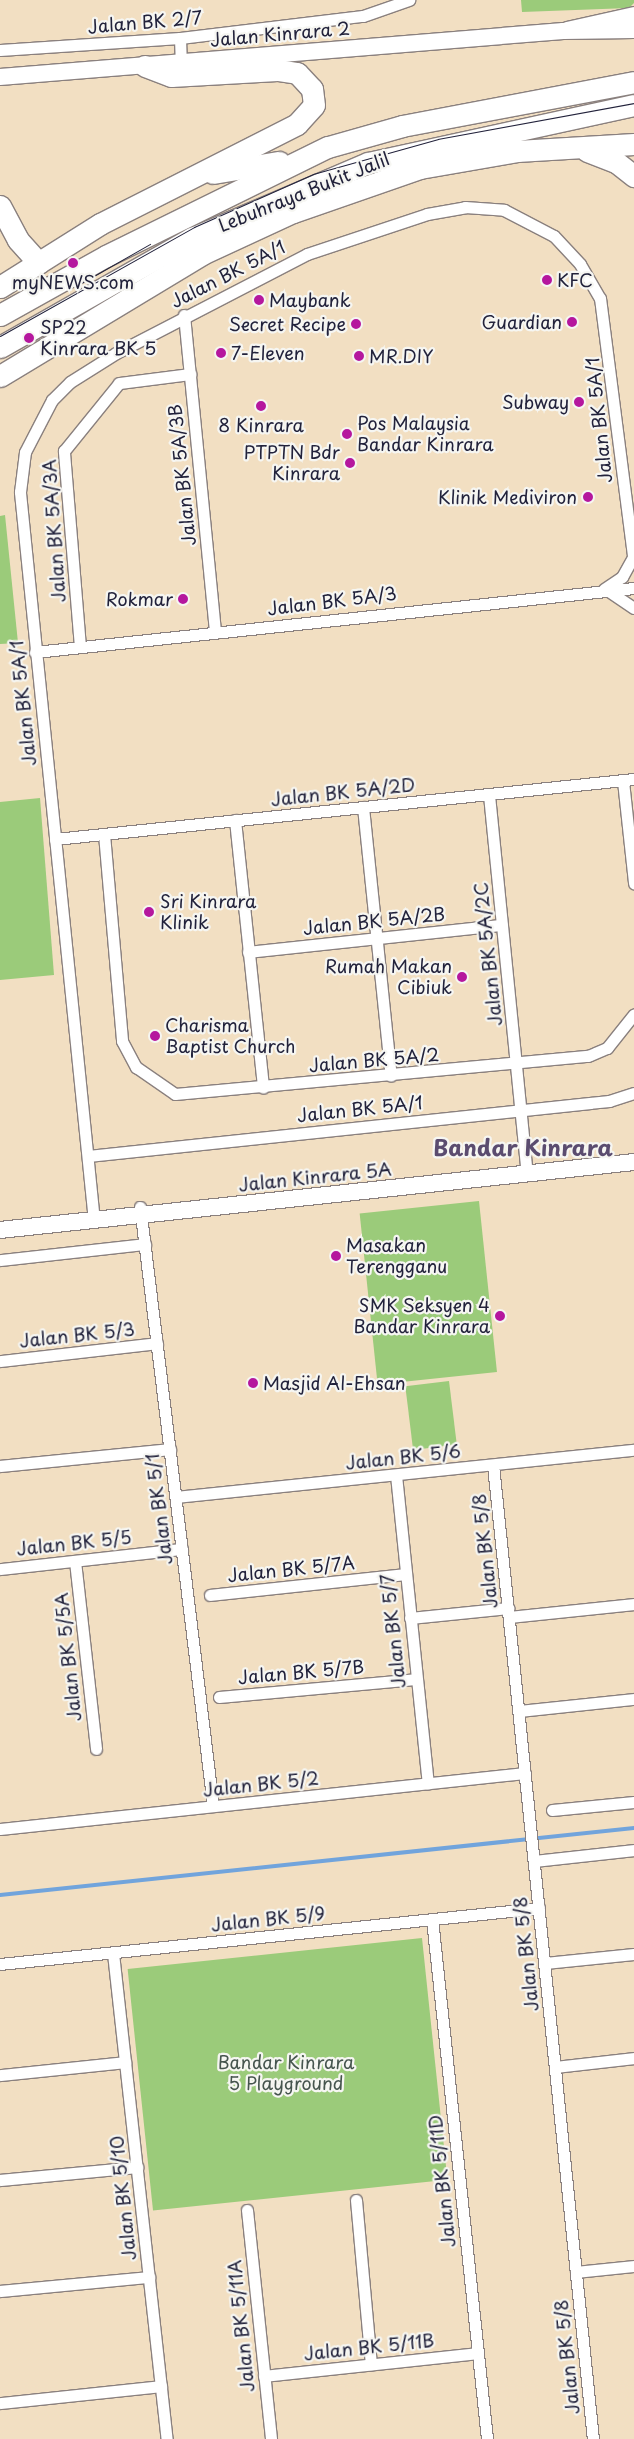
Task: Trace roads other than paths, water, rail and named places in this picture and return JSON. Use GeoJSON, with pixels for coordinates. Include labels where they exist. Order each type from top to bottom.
{"type":"FeatureCollection","features":[{"type":"Feature","properties":{"kind":"highway"},"geometry":{"type":"LineString","coordinates":[[0,287],[100,224],[297,124],[314,105],[312,90],[297,73],[276,70],[171,76],[145,66]]}},
{"type":"Feature","properties":{"kind":"highway","name":"Lebuhraya Bukit Jalil"},"geometry":{"type":"LineString","coordinates":[[0,316],[106,256],[328,147],[402,126],[634,82]]}},
{"type":"Feature","properties":{"kind":"highway","name":"Lebuhraya Bukit Jalil"},"geometry":{"type":"LineString","coordinates":[[0,347],[192,238],[340,174],[425,148],[634,105]]}},
{"type":"Feature","properties":{"kind":"highway"},"geometry":{"type":"LineString","coordinates":[[244,232],[420,168],[517,151],[634,144]]}},
{"type":"Feature","properties":{"kind":"highway"},"geometry":{"type":"LineString","coordinates":[[195,175],[265,166],[328,147]]}},
{"type":"Feature","properties":{"kind":"highway"},"geometry":{"type":"LineString","coordinates":[[574,147],[616,162],[634,176]]}},
{"type":"Feature","properties":{"kind":"highway"},"geometry":{"type":"LineString","coordinates":[[0,376],[340,174]]}},
{"type":"Feature","properties":{"kind":"highway"},"geometry":{"type":"LineString","coordinates":[[0,206],[18,240],[39,263]]}},
{"type":"Feature","properties":{"kind":"street","name":"Jalan BK 2/7"},"geometry":{"type":"LineString","coordinates":[[0,50],[180,38],[363,16],[409,0]]}},
{"type":"Feature","properties":{"kind":"street","name":"Jalan Kinrara 2"},"geometry":{"type":"LineString","coordinates":[[563,31],[592,21],[634,15]]}},
{"type":"Feature","properties":{"kind":"street","name":"Jalan Kinrara 2"},"geometry":{"type":"LineString","coordinates":[[0,78],[563,31],[634,30]]}},
{"type":"Feature","properties":{"kind":"street"},"geometry":{"type":"LineString","coordinates":[[180,38],[181,63]]}},
{"type":"Feature","properties":{"kind":"street","name":"Jalan BK 5A/1"},"geometry":{"type":"LineString","coordinates":[[94,1216],[20,492],[21,470],[33,431],[52,400],[70,382],[184,315],[307,254],[390,224],[484,207],[523,218],[569,250],[600,298],[609,346],[633,560],[622,577],[603,591]]}},
{"type":"Feature","properties":{"kind":"street","name":"Jalan BK 5A/3B"},"geometry":{"type":"LineString","coordinates":[[184,315],[215,632]]}},
{"type":"Feature","properties":{"kind":"street","name":"Jalan BK 5A/3A"},"geometry":{"type":"LineString","coordinates":[[80,647],[64,451],[119,383],[190,374]]}},
{"type":"Feature","properties":{"kind":"street","name":"Jalan BK 5A/3"},"geometry":{"type":"LineString","coordinates":[[35,652],[342,617],[634,588]]}},
{"type":"Feature","properties":{"kind":"street"},"geometry":{"type":"LineString","coordinates":[[603,591],[634,608]]}},
{"type":"Feature","properties":{"kind":"street"},"geometry":{"type":"LineString","coordinates":[[629,780],[634,883]]}},
{"type":"Feature","properties":{"kind":"street","name":"Jalan BK 5A/2D"},"geometry":{"type":"LineString","coordinates":[[55,839],[629,780]]}},
{"type":"Feature","properties":{"kind":"street","name":"Jalan BK 5A/2C"},"geometry":{"type":"LineString","coordinates":[[488,794],[517,1064],[526,1169]]}},
{"type":"Feature","properties":{"kind":"street"},"geometry":{"type":"LineString","coordinates":[[363,807],[391,1076]]}},
{"type":"Feature","properties":{"kind":"street"},"geometry":{"type":"LineString","coordinates":[[234,820],[263,1088]]}},
{"type":"Feature","properties":{"kind":"street","name":"Jalan BK 5A/2"},"geometry":{"type":"LineString","coordinates":[[104,834],[120,1025],[127,1056],[176,1094],[391,1076],[599,1054],[634,1014]]}},
{"type":"Feature","properties":{"kind":"street","name":"Jalan BK 5A/2B"},"geometry":{"type":"LineString","coordinates":[[248,952],[502,925]]}},
{"type":"Feature","properties":{"kind":"street","name":"Jalan BK 5A/1"},"geometry":{"type":"LineString","coordinates":[[88,1156],[609,1101],[634,1093]]}},
{"type":"Feature","properties":{"kind":"street","name":"Jalan Kinrara 5A"},"geometry":{"type":"LineString","coordinates":[[0,1221],[141,1212],[526,1169],[634,1153]]}},
{"type":"Feature","properties":{"kind":"street","name":"Jalan Kinrara 5A"},"geometry":{"type":"LineString","coordinates":[[526,1169],[634,1162]]}},
{"type":"Feature","properties":{"kind":"street","name":"Jalan BK 5/1"},"geometry":{"type":"LineString","coordinates":[[141,1212],[213,1806]]}},
{"type":"Feature","properties":{"kind":"street","name":"Jalan Kinrara 5A"},"geometry":{"type":"LineString","coordinates":[[0,1230],[94,1216]]}},
{"type":"Feature","properties":{"kind":"street"},"geometry":{"type":"LineString","coordinates":[[0,1260],[145,1244]]}},
{"type":"Feature","properties":{"kind":"street","name":"Jalan BK 5/3"},"geometry":{"type":"LineString","coordinates":[[0,1361],[157,1343]]}},
{"type":"Feature","properties":{"kind":"street"},"geometry":{"type":"LineString","coordinates":[[0,1466],[170,1449]]}},
{"type":"Feature","properties":{"kind":"street","name":"Jalan BK 5/6"},"geometry":{"type":"LineString","coordinates":[[176,1497],[634,1450]]}},
{"type":"Feature","properties":{"kind":"street","name":"Jalan BK 5/8"},"geometry":{"type":"LineString","coordinates":[[493,1465],[593,2439]]}},
{"type":"Feature","properties":{"kind":"street","name":"Jalan BK 5/7"},"geometry":{"type":"LineString","coordinates":[[396,1475],[415,1678],[428,1784]]}},
{"type":"Feature","properties":{"kind":"street","name":"Jalan BK 5/5"},"geometry":{"type":"LineString","coordinates":[[0,1568],[182,1549]]}},
{"type":"Feature","properties":{"kind":"street","name":"Jalan BK 5/5A"},"geometry":{"type":"LineString","coordinates":[[75,1561],[96,1749]]}},
{"type":"Feature","properties":{"kind":"street","name":"Jalan BK 5/7A"},"geometry":{"type":"LineString","coordinates":[[210,1595],[405,1574]]}},
{"type":"Feature","properties":{"kind":"street"},"geometry":{"type":"LineString","coordinates":[[410,1618],[634,1604]]}},
{"type":"Feature","properties":{"kind":"street","name":"Jalan BK 5/7B"},"geometry":{"type":"LineString","coordinates":[[219,1697],[415,1678]]}},
{"type":"Feature","properties":{"kind":"street"},"geometry":{"type":"LineString","coordinates":[[519,1711],[634,1699]]}},
{"type":"Feature","properties":{"kind":"street","name":"Jalan BK 5/2"},"geometry":{"type":"LineString","coordinates":[[0,1829],[525,1773]]}},
{"type":"Feature","properties":{"kind":"street"},"geometry":{"type":"LineString","coordinates":[[552,1810],[634,1802]]}},
{"type":"Feature","properties":{"kind":"street"},"geometry":{"type":"LineString","coordinates":[[534,1861],[634,1850]]}},
{"type":"Feature","properties":{"kind":"street","name":"Jalan BK 5/9"},"geometry":{"type":"LineString","coordinates":[[0,1964],[539,1908]]}},
{"type":"Feature","properties":{"kind":"street","name":"Jalan BK 5/11D"},"geometry":{"type":"LineString","coordinates":[[432,1919],[487,2439]]}},
{"type":"Feature","properties":{"kind":"street","name":"Jalan BK 5/10"},"geometry":{"type":"LineString","coordinates":[[113,1952],[167,2439]]}},
{"type":"Feature","properties":{"kind":"street"},"geometry":{"type":"LineString","coordinates":[[545,1963],[634,1954]]}},
{"type":"Feature","properties":{"kind":"street"},"geometry":{"type":"LineString","coordinates":[[555,2066],[634,2058]]}},
{"type":"Feature","properties":{"kind":"street"},"geometry":{"type":"LineString","coordinates":[[0,2075],[125,2062]]}},
{"type":"Feature","properties":{"kind":"street"},"geometry":{"type":"LineString","coordinates":[[0,2180],[137,2167]]}},
{"type":"Feature","properties":{"kind":"street"},"geometry":{"type":"LineString","coordinates":[[356,2200],[371,2364]]}},
{"type":"Feature","properties":{"kind":"street","name":"Jalan BK 5/11A"},"geometry":{"type":"LineString","coordinates":[[247,2210],[271,2439]]}},
{"type":"Feature","properties":{"kind":"street"},"geometry":{"type":"LineString","coordinates":[[576,2272],[634,2266]]}},
{"type":"Feature","properties":{"kind":"street"},"geometry":{"type":"LineString","coordinates":[[0,2291],[149,2277]]}},
{"type":"Feature","properties":{"kind":"street","name":"Jalan BK 5/11B"},"geometry":{"type":"LineString","coordinates":[[264,2376],[478,2354]]}},
{"type":"Feature","properties":{"kind":"street"},"geometry":{"type":"LineString","coordinates":[[0,2403],[161,2386]]}},
{"type":"Feature","properties":{"kind":"waterway"},"geometry":{"type":"LineString","coordinates":[[0,1895],[634,1828]]}},
{"type":"Feature","properties":{"kind":"tram line"},"geometry":{"type":"LineString","coordinates":[[0,336],[194,227],[313,174],[438,139],[634,103]]}},
{"type":"Feature","properties":{"kind":"tram line"},"geometry":{"type":"LineString","coordinates":[[78,285],[150,244]]}},
{"type":"Feature","properties":{"kind":"place","name":"myNEWS.com"},"geometry":{"type":"Point","coordinates":[73,263]}},
{"type":"Feature","properties":{"kind":"place","name":"KFC"},"geometry":{"type":"Point","coordinates":[547,280]}},
{"type":"Feature","properties":{"kind":"place","name":"Maybank"},"geometry":{"type":"Point","coordinates":[259,300]}},
{"type":"Feature","properties":{"kind":"place","name":"Guardian"},"geometry":{"type":"Point","coordinates":[572,322]}},
{"type":"Feature","properties":{"kind":"place","name":"Secret Recipe"},"geometry":{"type":"Point","coordinates":[356,324]}},
{"type":"Feature","properties":{"kind":"place","name":"SP22 Kinrara BK 5"},"geometry":{"type":"Point","coordinates":[29,338]}},
{"type":"Feature","properties":{"kind":"place","name":"7-Eleven"},"geometry":{"type":"Point","coordinates":[221,353]}},
{"type":"Feature","properties":{"kind":"place","name":"MR.DIY"},"geometry":{"type":"Point","coordinates":[359,356]}},
{"type":"Feature","properties":{"kind":"place","name":"Subway"},"geometry":{"type":"Point","coordinates":[579,402]}},
{"type":"Feature","properties":{"kind":"place","name":"8 Kinrara"},"geometry":{"type":"Point","coordinates":[261,406]}},
{"type":"Feature","properties":{"kind":"place","name":"Pos Malaysia Bandar Kinrara"},"geometry":{"type":"Point","coordinates":[347,434]}},
{"type":"Feature","properties":{"kind":"place","name":"PTPTN Bdr Kinrara"},"geometry":{"type":"Point","coordinates":[350,463]}},
{"type":"Feature","properties":{"kind":"place","name":"Klinik Mediviron"},"geometry":{"type":"Point","coordinates":[588,497]}},
{"type":"Feature","properties":{"kind":"place","name":"Rokmar"},"geometry":{"type":"Point","coordinates":[183,599]}},
{"type":"Feature","properties":{"kind":"place","name":"Sri Kinrara Klinik"},"geometry":{"type":"Point","coordinates":[149,912]}},
{"type":"Feature","properties":{"kind":"place","name":"Rumah Makan Cibiuk"},"geometry":{"type":"Point","coordinates":[462,977]}},
{"type":"Feature","properties":{"kind":"place","name":"Charisma Baptist Church"},"geometry":{"type":"Point","coordinates":[155,1036]}},
{"type":"Feature","properties":{"kind":"place","name":"Masakan Terengganu"},"geometry":{"type":"Point","coordinates":[336,1256]}},
{"type":"Feature","properties":{"kind":"place","name":"SMK Seksyen 4 Bandar Kinrara"},"geometry":{"type":"Point","coordinates":[500,1316]}},
{"type":"Feature","properties":{"kind":"place","name":"Masjid Al-Ehsan"},"geometry":{"type":"Point","coordinates":[253,1383]}},
{"type":"Feature","properties":{"kind":"district","name":"Bandar Kinrara"},"geometry":{"type":"Point","coordinates":[523,1147]}},
{"type":"Feature","properties":{"kind":"park label","name":"Bandar Kinrara 5 Playground"},"geometry":{"type":"Point","coordinates":[286,2073]}}]}
